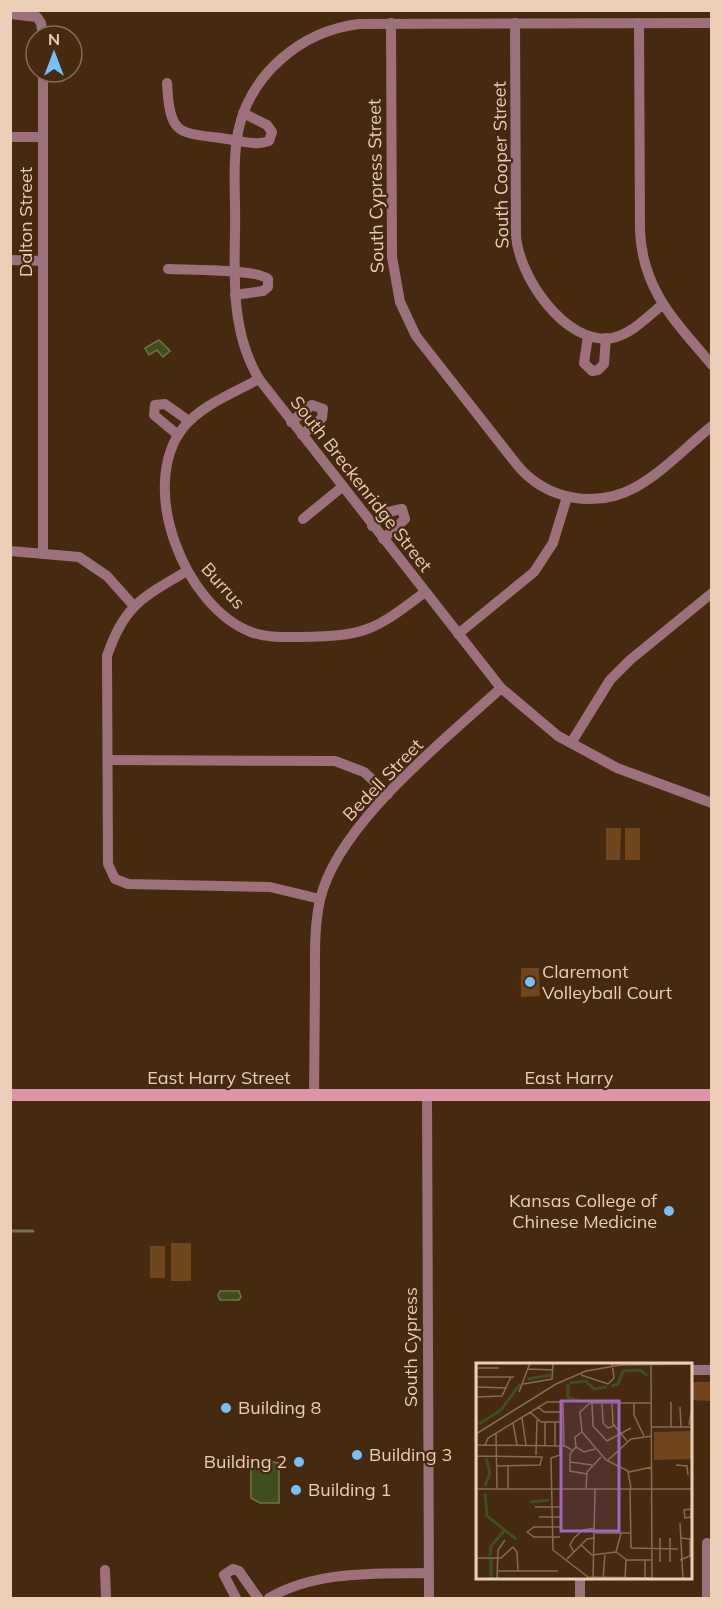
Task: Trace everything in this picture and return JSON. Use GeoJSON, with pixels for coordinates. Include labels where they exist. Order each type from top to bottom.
{"type":"FeatureCollection","features":[{"type":"Feature","properties":{"kind":"main road","name":"East Harry Street"},"geometry":{"type":"LineString","coordinates":[[10,1095],[427,1095]]}},
{"type":"Feature","properties":{"kind":"main road","name":"East Harry"},"geometry":{"type":"LineString","coordinates":[[427,1095],[711,1095]]}},
{"type":"Feature","properties":{"kind":"street"},"geometry":{"type":"LineString","coordinates":[[10,14],[32,15],[39,19],[40,24]]}},
{"type":"Feature","properties":{"kind":"street","name":"South Cypress Street"},"geometry":{"type":"LineString","coordinates":[[391,23],[392,257],[400,302],[416,336],[524,472],[544,488],[567,497]]}},
{"type":"Feature","properties":{"kind":"street","name":"South Cooper Street"},"geometry":{"type":"LineString","coordinates":[[515,23],[518,252],[528,277],[568,325],[588,336],[606,338],[629,331],[662,305]]}},
{"type":"Feature","properties":{"kind":"street"},"geometry":{"type":"LineString","coordinates":[[639,23],[640,237],[646,272],[662,305],[711,365]]}},
{"type":"Feature","properties":{"kind":"street","name":"South Breckenridge Street"},"geometry":{"type":"LineString","coordinates":[[711,23],[359,24],[332,29],[312,37],[284,56],[258,85],[243,113],[237,141],[234,271],[241,334],[259,379],[501,688],[558,736],[617,768],[711,803]]}},
{"type":"Feature","properties":{"kind":"street"},"geometry":{"type":"LineString","coordinates":[[167,83],[168,113],[181,130],[192,135],[267,142],[272,135],[270,127],[243,113]]}},
{"type":"Feature","properties":{"kind":"street","name":"Dalton Street"},"geometry":{"type":"LineString","coordinates":[[43,84],[43,552]]}},
{"type":"Feature","properties":{"kind":"street"},"geometry":{"type":"LineString","coordinates":[[10,137],[43,137]]}},
{"type":"Feature","properties":{"kind":"street"},"geometry":{"type":"LineString","coordinates":[[10,261],[43,261]]}},
{"type":"Feature","properties":{"kind":"street"},"geometry":{"type":"LineString","coordinates":[[168,269],[262,274],[268,281],[263,291],[235,295]]}},
{"type":"Feature","properties":{"kind":"street"},"geometry":{"type":"LineString","coordinates":[[588,336],[584,363],[592,371],[598,370],[604,364],[606,338]]}},
{"type":"Feature","properties":{"kind":"street","name":"Burrus"},"geometry":{"type":"LineString","coordinates":[[259,379],[203,410],[189,421],[178,435],[168,458],[165,503],[172,535],[187,572],[226,619],[252,633],[281,637],[346,636],[369,630],[392,618],[425,592]]}},
{"type":"Feature","properties":{"kind":"street"},"geometry":{"type":"LineString","coordinates":[[178,435],[154,415],[155,405],[165,404],[189,421]]}},
{"type":"Feature","properties":{"kind":"street"},"geometry":{"type":"LineString","coordinates":[[291,422],[312,405],[323,409],[322,418],[302,435]]}},
{"type":"Feature","properties":{"kind":"street"},"geometry":{"type":"LineString","coordinates":[[458,634],[534,572],[553,543],[567,497],[596,499],[634,488],[711,426]]}},
{"type":"Feature","properties":{"kind":"street"},"geometry":{"type":"LineString","coordinates":[[303,519],[342,487]]}},
{"type":"Feature","properties":{"kind":"street"},"geometry":{"type":"LineString","coordinates":[[372,526],[388,512],[402,509],[405,519],[383,539]]}},
{"type":"Feature","properties":{"kind":"street"},"geometry":{"type":"LineString","coordinates":[[10,551],[43,552],[79,557],[107,576],[133,605]]}},
{"type":"Feature","properties":{"kind":"street"},"geometry":{"type":"LineString","coordinates":[[187,572],[133,605],[116,628],[107,656],[108,864],[114,876],[128,884],[270,887],[320,899]]}},
{"type":"Feature","properties":{"kind":"street"},"geometry":{"type":"LineString","coordinates":[[571,743],[610,680],[630,660],[711,593]]}},
{"type":"Feature","properties":{"kind":"street","name":"Bedell Street"},"geometry":{"type":"LineString","coordinates":[[314,1096],[315,932],[320,899],[334,865],[353,834],[388,794],[501,688]]}},
{"type":"Feature","properties":{"kind":"street"},"geometry":{"type":"LineString","coordinates":[[108,760],[335,761],[364,772],[388,794]]}},
{"type":"Feature","properties":{"kind":"street","name":"South Cypress"},"geometry":{"type":"LineString","coordinates":[[427,1095],[429,1599]]}},
{"type":"Feature","properties":{"kind":"street"},"geometry":{"type":"LineString","coordinates":[[692,1370],[711,1370]]}},
{"type":"Feature","properties":{"kind":"street"},"geometry":{"type":"LineString","coordinates":[[707,1543],[707,1599]]}},
{"type":"Feature","properties":{"kind":"street"},"geometry":{"type":"LineString","coordinates":[[236,1599],[224,1575],[233,1569],[239,1571],[258,1599]]}},
{"type":"Feature","properties":{"kind":"street"},"geometry":{"type":"LineString","coordinates":[[105,1570],[106,1599]]}},
{"type":"Feature","properties":{"kind":"street"},"geometry":{"type":"LineString","coordinates":[[269,1599],[313,1580],[360,1574],[429,1573]]}},
{"type":"Feature","properties":{"kind":"street"},"geometry":{"type":"LineString","coordinates":[[579,1599],[580,1579]]}},
{"type":"Feature","properties":{"kind":"shaded area"},"geometry":{"type":"Polygon","coordinates":[[[159,340],[170,351],[163,357],[157,350],[149,355],[145,348],[159,340]]]}},
{"type":"Feature","properties":{"kind":"shaded area"},"geometry":{"type":"Polygon","coordinates":[[[606,828],[621,828],[620,860],[606,860],[606,828]]]}},
{"type":"Feature","properties":{"kind":"shaded area"},"geometry":{"type":"Polygon","coordinates":[[[625,828],[640,828],[640,860],[625,860],[625,828]]]}},
{"type":"Feature","properties":{"kind":"shaded area","name":"Claremont Volleyball Court"},"geometry":{"type":"Polygon","coordinates":[[[521,968],[539,968],[540,996],[521,997],[521,968]]]}},
{"type":"Feature","properties":{"kind":"shaded area"},"geometry":{"type":"Polygon","coordinates":[[[171,1243],[191,1243],[191,1281],[171,1281],[171,1243]]]}},
{"type":"Feature","properties":{"kind":"shaded area"},"geometry":{"type":"Polygon","coordinates":[[[150,1246],[165,1246],[165,1278],[150,1278],[150,1246]]]}},
{"type":"Feature","properties":{"kind":"shaded area"},"geometry":{"type":"Polygon","coordinates":[[[220,1291],[239,1291],[241,1297],[239,1300],[220,1300],[218,1295],[220,1291]]]}},
{"type":"Feature","properties":{"kind":"shaded area"},"geometry":{"type":"Polygon","coordinates":[[[692,1382],[711,1382],[711,1401],[692,1400],[692,1382]]]}},
{"type":"Feature","properties":{"kind":"shaded area"},"geometry":{"type":"Polygon","coordinates":[[[259,1460],[279,1463],[279,1503],[260,1503],[251,1498],[251,1467],[256,1467],[259,1460]]]}},
{"type":"Feature","properties":{"kind":"waterway"},"geometry":{"type":"LineString","coordinates":[[10,1231],[33,1231]]}},
{"type":"Feature","properties":{"kind":"place","name":"Claremont Volleyball Court"},"geometry":{"type":"Point","coordinates":[530,982]}},
{"type":"Feature","properties":{"kind":"place","name":"Kansas College of Chinese Medicine"},"geometry":{"type":"Point","coordinates":[669,1211]}},
{"type":"Feature","properties":{"kind":"place","name":"Building 8"},"geometry":{"type":"Point","coordinates":[226,1408]}},
{"type":"Feature","properties":{"kind":"place","name":"Building 3"},"geometry":{"type":"Point","coordinates":[357,1455]}},
{"type":"Feature","properties":{"kind":"place","name":"Building 2"},"geometry":{"type":"Point","coordinates":[299,1462]}},
{"type":"Feature","properties":{"kind":"place","name":"Building 1"},"geometry":{"type":"Point","coordinates":[296,1490]}}]}
